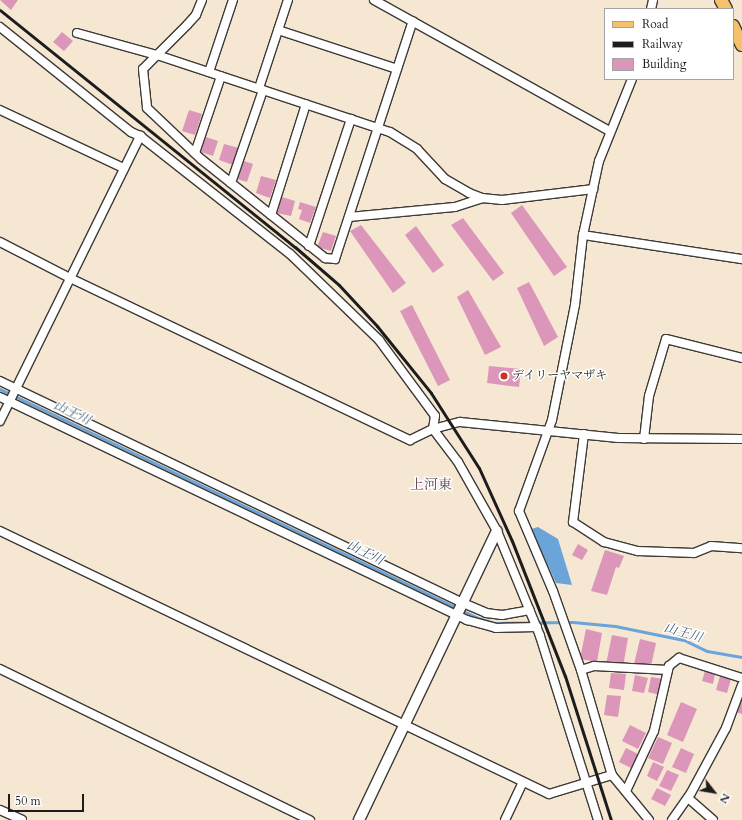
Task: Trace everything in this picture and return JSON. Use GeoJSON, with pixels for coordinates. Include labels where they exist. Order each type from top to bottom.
{"type":"FeatureCollection","features":[{"type":"Feature","properties":{"kind":"main road"},"geometry":{"type":"LineString","coordinates":[[734,28],[742,46]]}},
{"type":"Feature","properties":{"kind":"street"},"geometry":{"type":"LineString","coordinates":[[202,0],[196,15],[143,69],[146,108],[195,153],[324,258],[335,259],[413,21]]}},
{"type":"Feature","properties":{"kind":"street"},"geometry":{"type":"LineString","coordinates":[[209,72],[233,0]]}},
{"type":"Feature","properties":{"kind":"street"},"geometry":{"type":"LineString","coordinates":[[231,183],[288,0]]}},
{"type":"Feature","properties":{"kind":"street"},"geometry":{"type":"LineString","coordinates":[[374,0],[610,131]]}},
{"type":"Feature","properties":{"kind":"street"},"geometry":{"type":"LineString","coordinates":[[0,27],[131,132],[140,136],[290,254],[379,340],[435,416],[433,429],[458,462],[497,531],[536,626],[588,784],[598,820]]}},
{"type":"Feature","properties":{"kind":"street"},"geometry":{"type":"LineString","coordinates":[[278,30],[397,69]]}},
{"type":"Feature","properties":{"kind":"street"},"geometry":{"type":"LineString","coordinates":[[77,34],[157,55],[378,128],[403,138],[445,178],[469,193],[482,198],[502,200],[593,189]]}},
{"type":"Feature","properties":{"kind":"street"},"geometry":{"type":"LineString","coordinates":[[195,153],[220,76]]}},
{"type":"Feature","properties":{"kind":"street"},"geometry":{"type":"LineString","coordinates":[[632,80],[610,131],[593,189],[583,235],[575,304],[549,430],[519,511],[561,615],[581,670],[612,775],[649,820]]}},
{"type":"Feature","properties":{"kind":"street"},"geometry":{"type":"LineString","coordinates":[[271,215],[306,104]]}},
{"type":"Feature","properties":{"kind":"street"},"geometry":{"type":"LineString","coordinates":[[0,110],[123,168]]}},
{"type":"Feature","properties":{"kind":"street"},"geometry":{"type":"LineString","coordinates":[[309,246],[351,119]]}},
{"type":"Feature","properties":{"kind":"street"},"geometry":{"type":"LineString","coordinates":[[0,421],[140,136]]}},
{"type":"Feature","properties":{"kind":"street"},"geometry":{"type":"LineString","coordinates":[[349,217],[455,207],[482,198]]}},
{"type":"Feature","properties":{"kind":"street"},"geometry":{"type":"LineString","coordinates":[[583,235],[742,259]]}},
{"type":"Feature","properties":{"kind":"street"},"geometry":{"type":"LineString","coordinates":[[0,242],[70,278],[410,440],[433,429],[460,422],[584,434],[644,438],[742,439]]}},
{"type":"Feature","properties":{"kind":"street"},"geometry":{"type":"LineString","coordinates":[[644,438],[649,396],[666,339],[742,358]]}},
{"type":"Feature","properties":{"kind":"street"},"geometry":{"type":"LineString","coordinates":[[0,380],[12,395],[457,615],[476,623],[496,628],[536,626]]}},
{"type":"Feature","properties":{"kind":"street"},"geometry":{"type":"LineString","coordinates":[[0,397],[12,395],[486,613],[502,615],[531,613]]}},
{"type":"Feature","properties":{"kind":"street"},"geometry":{"type":"LineString","coordinates":[[584,434],[573,522],[604,542],[638,551],[694,552],[711,546],[742,548]]}},
{"type":"Feature","properties":{"kind":"street"},"geometry":{"type":"LineString","coordinates":[[0,531],[548,794],[588,784],[612,775]]}},
{"type":"Feature","properties":{"kind":"street"},"geometry":{"type":"LineString","coordinates":[[359,820],[497,531]]}},
{"type":"Feature","properties":{"kind":"street"},"geometry":{"type":"LineString","coordinates":[[626,791],[654,731],[669,666],[679,658],[742,678]]}},
{"type":"Feature","properties":{"kind":"street"},"geometry":{"type":"LineString","coordinates":[[581,670],[594,666],[668,670]]}},
{"type":"Feature","properties":{"kind":"street"},"geometry":{"type":"LineString","coordinates":[[0,669],[310,820]]}},
{"type":"Feature","properties":{"kind":"street"},"geometry":{"type":"LineString","coordinates":[[672,820],[688,798],[726,728],[742,685]]}},
{"type":"Feature","properties":{"kind":"street"},"geometry":{"type":"LineString","coordinates":[[505,820],[523,782]]}},
{"type":"Feature","properties":{"kind":"street"},"geometry":{"type":"LineString","coordinates":[[688,798],[713,820]]}},
{"type":"Feature","properties":{"kind":"street"},"geometry":{"type":"LineString","coordinates":[[0,810],[22,820]]}},
{"type":"Feature","properties":{"kind":"water"},"geometry":{"type":"Polygon","coordinates":[[[538,527],[558,539],[572,585],[556,583],[531,529],[538,527]]]}},
{"type":"Feature","properties":{"kind":"building"},"geometry":{"type":"Polygon","coordinates":[[[0,0],[18,0],[11,10],[0,0]]]}},
{"type":"Feature","properties":{"kind":"building"},"geometry":{"type":"Polygon","coordinates":[[[62,32],[73,41],[64,51],[53,42],[62,32]]]}},
{"type":"Feature","properties":{"kind":"building"},"geometry":{"type":"Polygon","coordinates":[[[189,110],[202,114],[195,135],[182,131],[189,110]]]}},
{"type":"Feature","properties":{"kind":"building"},"geometry":{"type":"Polygon","coordinates":[[[206,137],[218,141],[213,156],[201,152],[206,137]]]}},
{"type":"Feature","properties":{"kind":"building"},"geometry":{"type":"Polygon","coordinates":[[[224,144],[239,148],[233,165],[219,160],[224,144]]]}},
{"type":"Feature","properties":{"kind":"building"},"geometry":{"type":"Polygon","coordinates":[[[244,161],[253,164],[247,182],[237,179],[244,161]]]}},
{"type":"Feature","properties":{"kind":"building"},"geometry":{"type":"Polygon","coordinates":[[[261,176],[276,180],[270,198],[256,193],[261,176]]]}},
{"type":"Feature","properties":{"kind":"building"},"geometry":{"type":"Polygon","coordinates":[[[282,197],[295,201],[291,216],[277,213],[282,197]]]}},
{"type":"Feature","properties":{"kind":"building"},"geometry":{"type":"Polygon","coordinates":[[[300,202],[316,207],[310,223],[299,219],[302,210],[298,209],[300,202]]]}},
{"type":"Feature","properties":{"kind":"building"},"geometry":{"type":"Polygon","coordinates":[[[522,205],[567,267],[554,276],[511,213],[522,205]]]}},
{"type":"Feature","properties":{"kind":"building"},"geometry":{"type":"Polygon","coordinates":[[[463,218],[504,273],[493,281],[451,225],[463,218]]]}},
{"type":"Feature","properties":{"kind":"building"},"geometry":{"type":"Polygon","coordinates":[[[361,225],[406,283],[393,293],[350,231],[361,225]]]}},
{"type":"Feature","properties":{"kind":"building"},"geometry":{"type":"Polygon","coordinates":[[[416,226],[444,265],[433,273],[405,235],[416,226]]]}},
{"type":"Feature","properties":{"kind":"building"},"geometry":{"type":"Polygon","coordinates":[[[323,232],[336,236],[331,251],[317,247],[323,232]]]}},
{"type":"Feature","properties":{"kind":"building"},"geometry":{"type":"Polygon","coordinates":[[[529,282],[558,337],[544,346],[517,288],[529,282]]]}},
{"type":"Feature","properties":{"kind":"building"},"geometry":{"type":"Polygon","coordinates":[[[468,290],[501,347],[485,355],[457,297],[468,290]]]}},
{"type":"Feature","properties":{"kind":"building"},"geometry":{"type":"Polygon","coordinates":[[[412,305],[450,380],[438,386],[400,311],[412,305]]]}},
{"type":"Feature","properties":{"kind":"building","name":"デイリーヤマザキ"},"geometry":{"type":"Polygon","coordinates":[[[489,366],[521,369],[519,387],[487,383],[489,366]]]}},
{"type":"Feature","properties":{"kind":"building"},"geometry":{"type":"Polygon","coordinates":[[[578,544],[588,550],[582,560],[572,555],[578,544]]]}},
{"type":"Feature","properties":{"kind":"building"},"geometry":{"type":"Polygon","coordinates":[[[605,550],[624,556],[619,568],[616,567],[607,595],[591,591],[605,550]]]}},
{"type":"Feature","properties":{"kind":"building"},"geometry":{"type":"Polygon","coordinates":[[[586,629],[602,633],[597,662],[580,659],[586,629]]]}},
{"type":"Feature","properties":{"kind":"building"},"geometry":{"type":"Polygon","coordinates":[[[612,635],[628,638],[623,667],[606,664],[612,635]]]}},
{"type":"Feature","properties":{"kind":"building"},"geometry":{"type":"Polygon","coordinates":[[[640,639],[656,643],[651,666],[634,664],[640,639]]]}},
{"type":"Feature","properties":{"kind":"building"},"geometry":{"type":"Polygon","coordinates":[[[705,671],[715,674],[713,684],[702,681],[705,671]]]}},
{"type":"Feature","properties":{"kind":"building"},"geometry":{"type":"Polygon","coordinates":[[[611,673],[626,674],[624,690],[609,688],[611,673]]]}},
{"type":"Feature","properties":{"kind":"building"},"geometry":{"type":"Polygon","coordinates":[[[635,675],[648,678],[644,693],[632,691],[635,675]]]}},
{"type":"Feature","properties":{"kind":"building"},"geometry":{"type":"Polygon","coordinates":[[[720,676],[731,679],[727,693],[716,690],[720,676]]]}},
{"type":"Feature","properties":{"kind":"building"},"geometry":{"type":"Polygon","coordinates":[[[651,677],[663,679],[660,695],[648,692],[651,677]]]}},
{"type":"Feature","properties":{"kind":"building"},"geometry":{"type":"Polygon","coordinates":[[[607,695],[621,696],[618,717],[604,715],[607,695]]]}},
{"type":"Feature","properties":{"kind":"building"},"geometry":{"type":"Polygon","coordinates":[[[742,699],[742,714],[736,712],[742,699]]]}},
{"type":"Feature","properties":{"kind":"building"},"geometry":{"type":"Polygon","coordinates":[[[681,702],[697,709],[683,742],[667,735],[681,702]]]}},
{"type":"Feature","properties":{"kind":"building"},"geometry":{"type":"Polygon","coordinates":[[[630,725],[646,733],[638,749],[622,741],[630,725]]]}},
{"type":"Feature","properties":{"kind":"building"},"geometry":{"type":"Polygon","coordinates":[[[658,737],[672,743],[663,764],[648,758],[658,737]]]}},
{"type":"Feature","properties":{"kind":"building"},"geometry":{"type":"Polygon","coordinates":[[[626,748],[638,754],[631,768],[619,762],[626,748]]]}},
{"type":"Feature","properties":{"kind":"building"},"geometry":{"type":"Polygon","coordinates":[[[681,748],[694,754],[686,773],[672,767],[681,748]]]}},
{"type":"Feature","properties":{"kind":"building"},"geometry":{"type":"Polygon","coordinates":[[[653,762],[664,767],[657,781],[647,776],[653,762]]]}},
{"type":"Feature","properties":{"kind":"building"},"geometry":{"type":"Polygon","coordinates":[[[667,770],[679,775],[671,791],[659,786],[667,770]]]}},
{"type":"Feature","properties":{"kind":"building"},"geometry":{"type":"Polygon","coordinates":[[[657,788],[671,795],[665,806],[651,799],[657,788]]]}},
{"type":"Feature","properties":{"kind":"waterway","name":"山王川"},"geometry":{"type":"LineString","coordinates":[[0,389],[478,618],[494,623],[573,622],[615,626],[684,640],[707,651],[742,657]]}},
{"type":"Feature","properties":{"kind":"railway"},"geometry":{"type":"LineString","coordinates":[[0,10],[295,247],[339,285],[377,326],[431,393],[479,468],[512,541],[565,676],[611,820]]}},
{"type":"Feature","properties":{"kind":"place","name":"デイリーヤマザキ"},"geometry":{"type":"Point","coordinates":[504,376]}},
{"type":"Feature","properties":{"kind":"district","name":"上河東"},"geometry":{"type":"Point","coordinates":[431,485]}}]}
